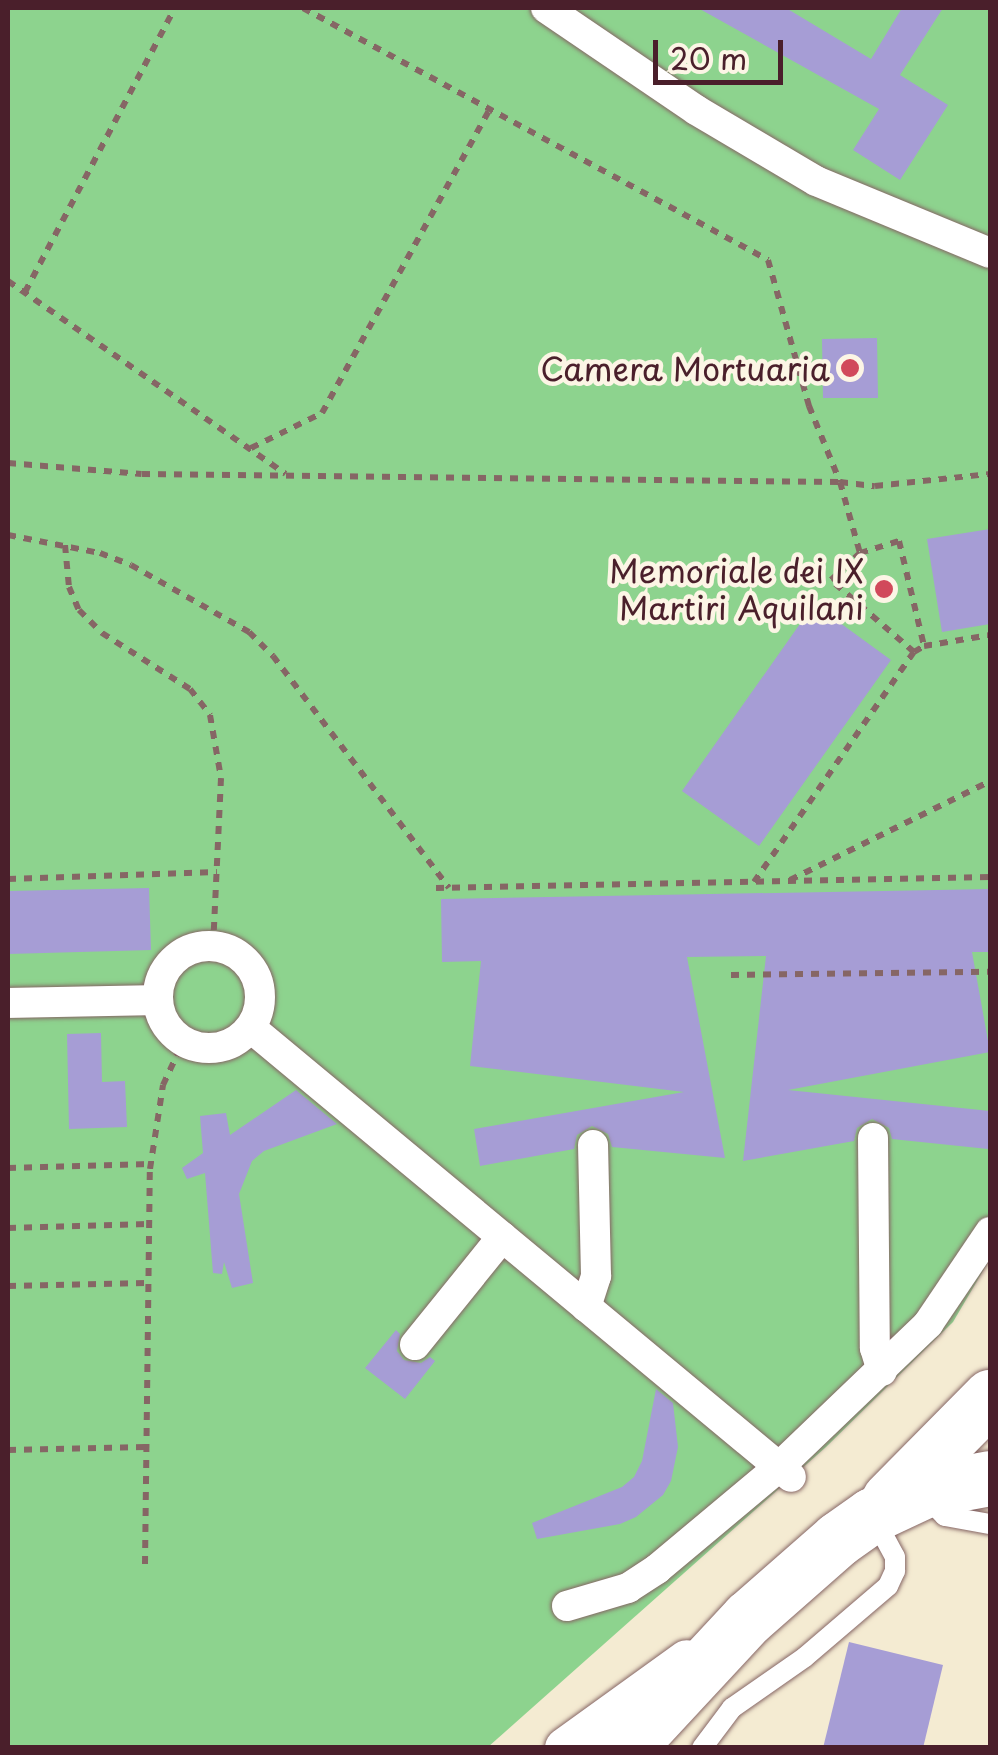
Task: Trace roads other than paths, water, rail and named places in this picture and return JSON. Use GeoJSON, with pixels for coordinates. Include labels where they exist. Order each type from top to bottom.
{"type":"FeatureCollection","features":[{"type":"Feature","properties":{"kind":"main road"},"geometry":{"type":"LineString","coordinates":[[924,1490],[981,1428],[990,1378]]}},
{"type":"Feature","properties":{"kind":"main road"},"geometry":{"type":"LineString","coordinates":[[627,1748],[748,1618],[812,1558],[981,1428]]}},
{"type":"Feature","properties":{"kind":"main road"},"geometry":{"type":"LineString","coordinates":[[872,1515],[924,1490],[990,1478]]}},
{"type":"Feature","properties":{"kind":"street"},"geometry":{"type":"LineString","coordinates":[[546,8],[696,110],[816,181],[990,252]]}},
{"type":"Feature","properties":{"kind":"street"},"geometry":{"type":"LineString","coordinates":[[213,946],[237,954],[254,972],[261,996],[251,1028],[239,1040],[215,1048],[183,1042],[165,1024],[158,1000],[163,975],[174,960],[187,951],[213,946]]}},
{"type":"Feature","properties":{"kind":"street"},"geometry":{"type":"LineString","coordinates":[[8,1003],[158,1000]]}},
{"type":"Feature","properties":{"kind":"street"},"geometry":{"type":"LineString","coordinates":[[251,1028],[785,1472]]}},
{"type":"Feature","properties":{"kind":"street"},"geometry":{"type":"LineString","coordinates":[[873,1138],[875,1348],[882,1370]]}},
{"type":"Feature","properties":{"kind":"street"},"geometry":{"type":"LineString","coordinates":[[586,1307],[596,1276],[593,1146]]}},
{"type":"Feature","properties":{"kind":"street"},"geometry":{"type":"LineString","coordinates":[[568,1606],[628,1588],[658,1570],[785,1472],[942,1307],[990,1232]]}},
{"type":"Feature","properties":{"kind":"street"},"geometry":{"type":"LineString","coordinates":[[415,1345],[502,1237]]}},
{"type":"Feature","properties":{"kind":"street"},"geometry":{"type":"LineString","coordinates":[[565,1748],[748,1618]]}},
{"type":"Feature","properties":{"kind":"lane"},"geometry":{"type":"LineString","coordinates":[[924,1490],[930,1504],[945,1516],[990,1524]]}},
{"type":"Feature","properties":{"kind":"lane"},"geometry":{"type":"LineString","coordinates":[[702,1748],[732,1708],[805,1657],[888,1586],[895,1571],[895,1557],[872,1515]]}},
{"type":"Feature","properties":{"kind":"place","name":"Camera Mortuaria"},"geometry":{"type":"Point","coordinates":[850,368]}},
{"type":"Feature","properties":{"kind":"place","name":"Memoriale dei IX Martiri Aquilani"},"geometry":{"type":"Point","coordinates":[884,589]}}]}
